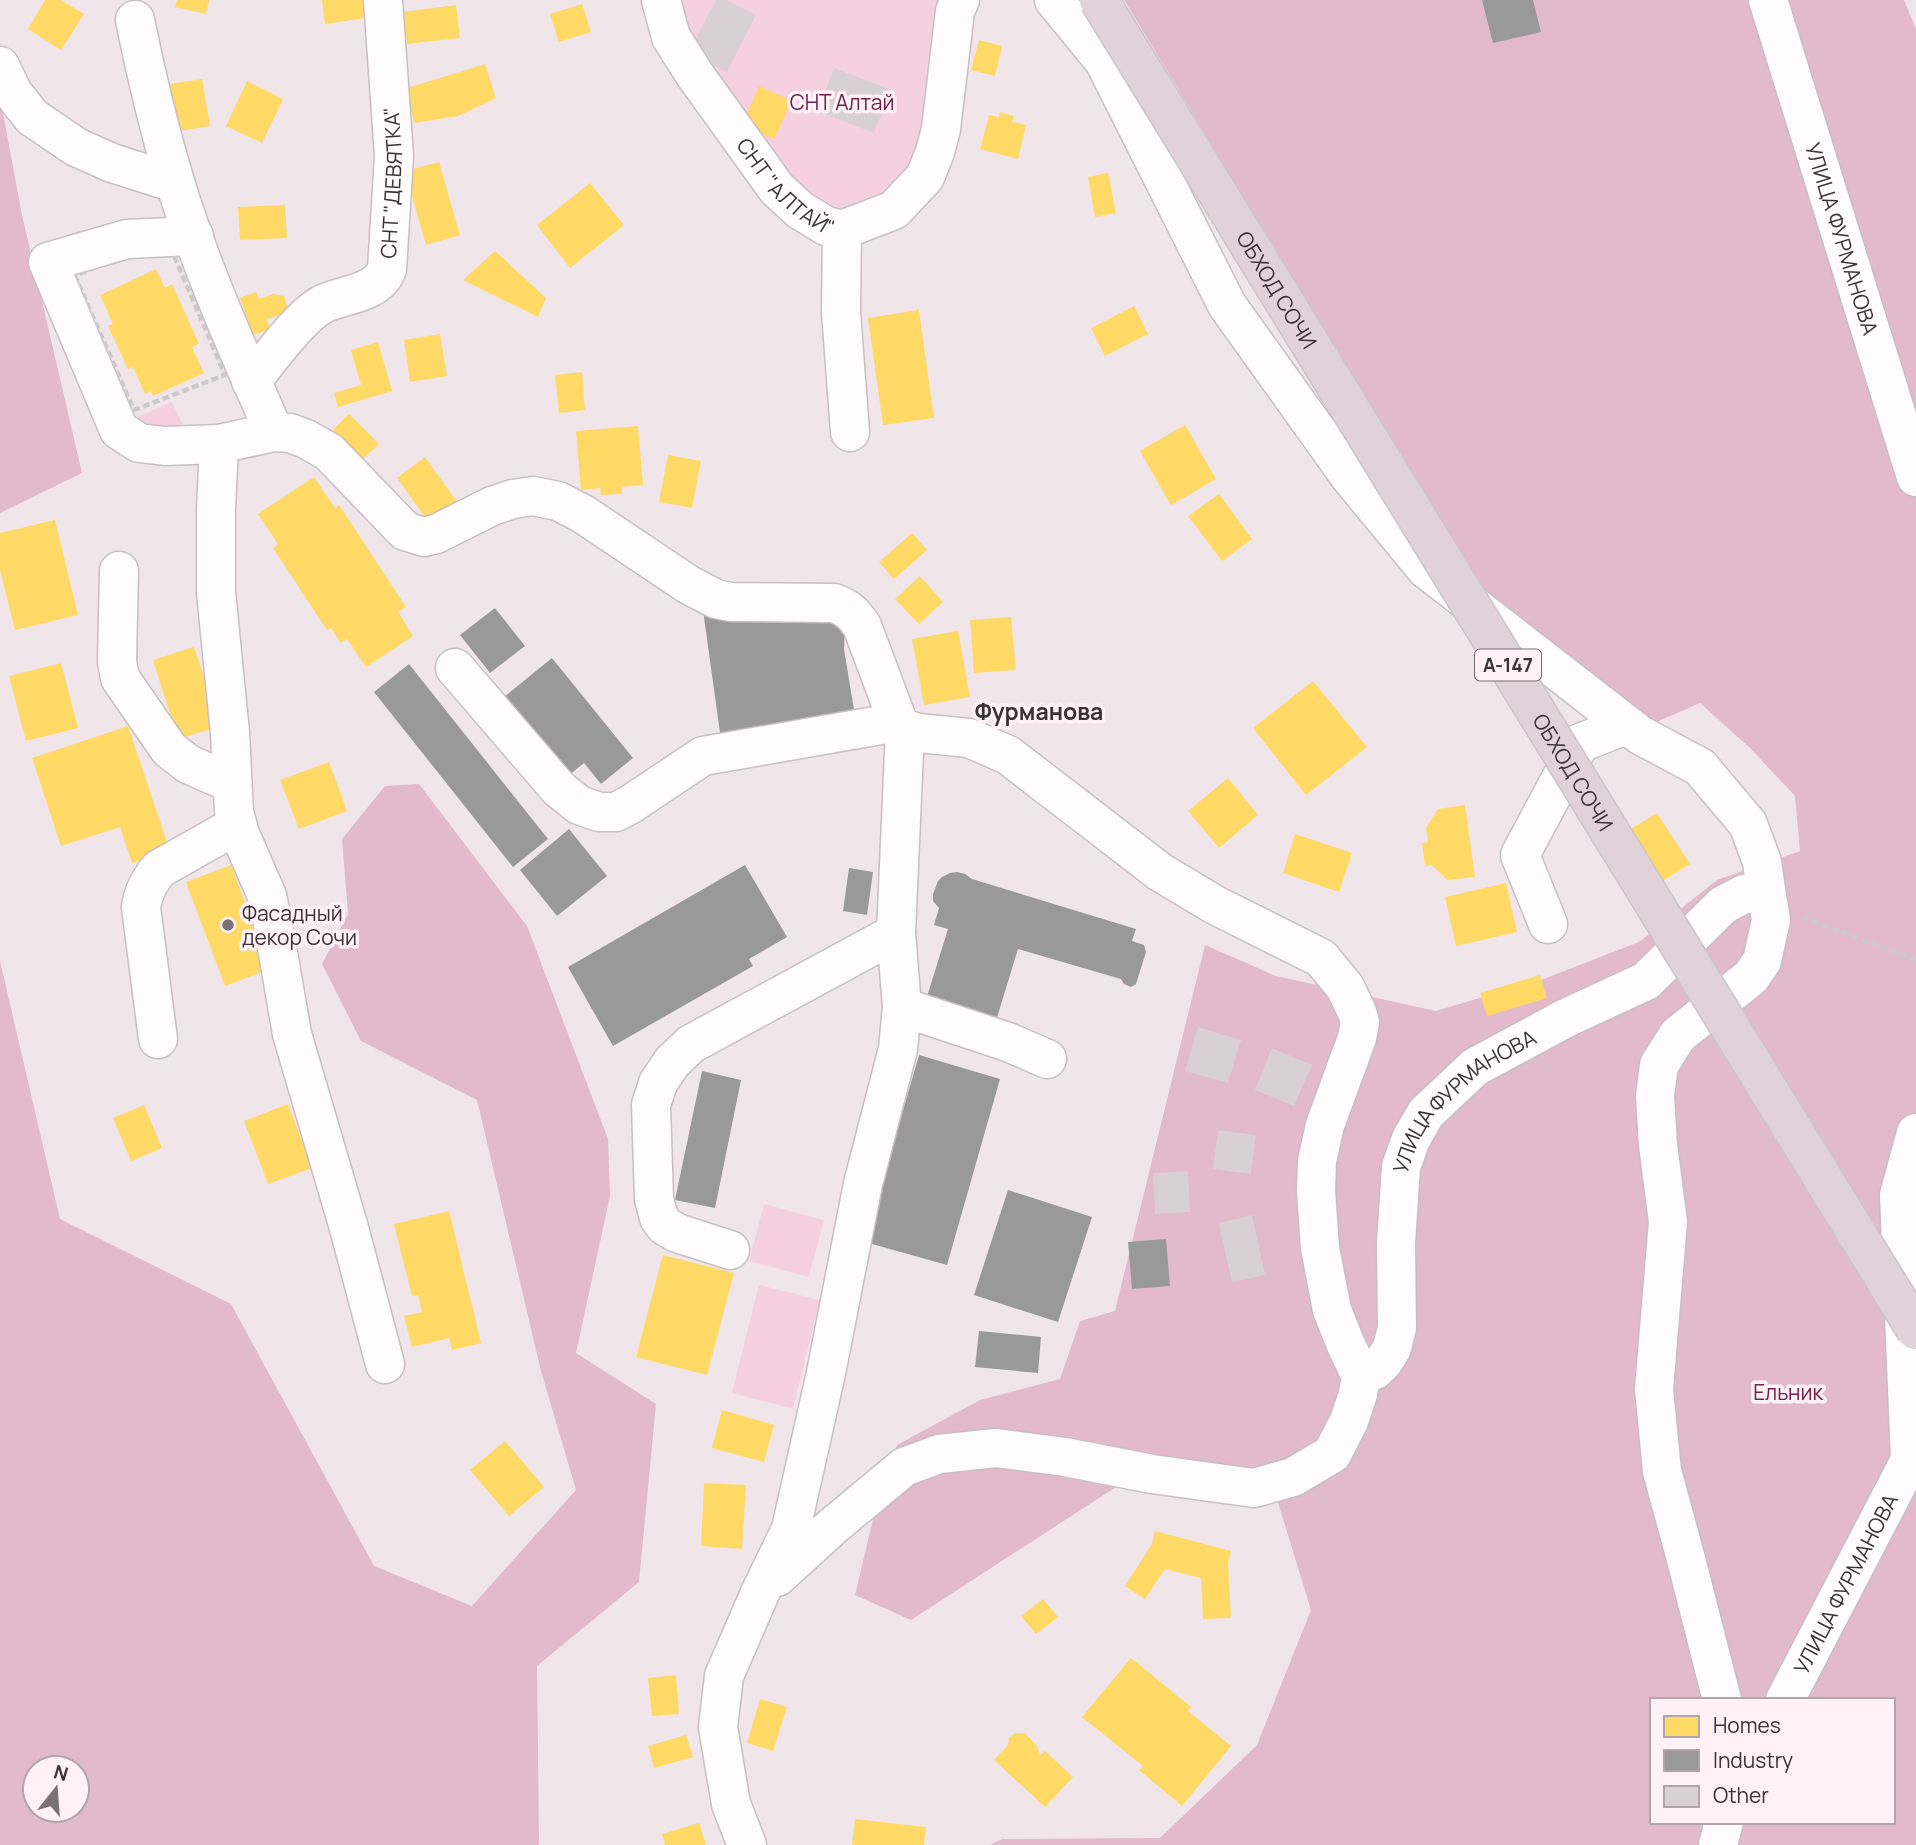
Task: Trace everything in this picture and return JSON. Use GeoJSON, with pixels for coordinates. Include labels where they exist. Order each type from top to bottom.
{"type":"FeatureCollection","features":[{"type":"Feature","properties":{"kind":"highway","name":"ОБХОД СОЧИ"},"geometry":{"type":"LineString","coordinates":[[1099,0],[1916,1330]]}},
{"type":"Feature","properties":{"kind":"street","name":"СНТ \"ДЕВЯТКА\""},"geometry":{"type":"LineString","coordinates":[[251,381],[302,321],[319,306],[379,284],[387,269],[394,156],[383,0]]}},
{"type":"Feature","properties":{"kind":"street","name":"СНТ \"АЛТАЙ\""},"geometry":{"type":"LineString","coordinates":[[661,0],[671,37],[777,189],[800,210],[827,226],[842,230],[894,210],[925,177],[941,129],[955,11],[960,0]]}},
{"type":"Feature","properties":{"kind":"street"},"geometry":{"type":"LineString","coordinates":[[1054,0],[1104,61],[1227,305],[1350,477],[1426,569],[1626,725],[1700,767],[1748,824],[1762,862],[1771,920],[1762,961],[1751,978],[1678,1035],[1660,1065],[1655,1096],[1658,1146],[1668,1222],[1654,1389],[1662,1471],[1721,1698]]}},
{"type":"Feature","properties":{"kind":"street","name":"УЛИЦА ФУРМАНОВА"},"geometry":{"type":"LineString","coordinates":[[1768,0],[1916,477]]}},
{"type":"Feature","properties":{"kind":"street"},"geometry":{"type":"LineString","coordinates":[[135,20],[146,75],[176,183],[180,237],[212,287],[274,432]]}},
{"type":"Feature","properties":{"kind":"street"},"geometry":{"type":"LineString","coordinates":[[0,66],[13,93],[32,117],[76,147],[112,163],[176,183]]}},
{"type":"Feature","properties":{"kind":"street"},"geometry":{"type":"LineString","coordinates":[[842,230],[841,312],[850,432]]}},
{"type":"Feature","properties":{"kind":"street"},"geometry":{"type":"LineString","coordinates":[[180,237],[127,239],[48,262],[119,429],[139,443],[165,446],[219,444],[274,432],[290,433],[329,452],[405,531],[414,534],[424,537],[436,534],[492,506],[533,496],[558,501],[583,514],[689,585],[716,599],[732,602],[834,603],[846,607],[862,626],[901,725],[896,933],[902,1007],[898,1049],[863,1184],[792,1529],[760,1593],[724,1676],[718,1727],[731,1804],[747,1845]]}},
{"type":"Feature","properties":{"kind":"street"},"geometry":{"type":"LineString","coordinates":[[219,444],[216,592],[230,733],[234,812],[267,896],[292,1034],[349,1228],[385,1364]]}},
{"type":"Feature","properties":{"kind":"street"},"geometry":{"type":"LineString","coordinates":[[119,571],[117,662],[120,678],[169,749],[188,764],[231,783]]}},
{"type":"Feature","properties":{"kind":"street"},"geometry":{"type":"LineString","coordinates":[[455,668],[559,789],[579,805],[599,812],[616,812],[631,804],[703,756],[901,725],[918,733],[969,738],[1008,755],[1160,872],[1214,905],[1321,958],[1345,987],[1357,1012],[1360,1022],[1357,1038],[1325,1125],[1317,1161],[1320,1248],[1332,1310],[1357,1368],[1362,1371],[1349,1421],[1332,1454],[1293,1477],[1254,1488],[996,1448],[939,1454],[904,1467],[833,1526],[760,1593]]}},
{"type":"Feature","properties":{"kind":"street"},"geometry":{"type":"LineString","coordinates":[[1548,924],[1520,855],[1580,743],[1626,725]]}},
{"type":"Feature","properties":{"kind":"street"},"geometry":{"type":"LineString","coordinates":[[159,1039],[141,907],[143,895],[159,869],[237,825]]}},
{"type":"Feature","properties":{"kind":"street","name":"УЛИЦА ФУРМАНОВА"},"geometry":{"type":"LineString","coordinates":[[1362,1371],[1366,1373],[1375,1370],[1384,1361],[1392,1348],[1397,1328],[1396,1243],[1401,1167],[1411,1139],[1426,1113],[1475,1067],[1566,1018],[1646,981],[1723,905],[1744,894],[1767,897]]}},
{"type":"Feature","properties":{"kind":"street"},"geometry":{"type":"LineString","coordinates":[[730,1250],[677,1233],[665,1226],[659,1218],[654,1199],[651,1105],[658,1083],[672,1062],[691,1044],[896,933]]}},
{"type":"Feature","properties":{"kind":"street"},"geometry":{"type":"LineString","coordinates":[[902,1007],[1008,1042],[1047,1059]]}},
{"type":"Feature","properties":{"kind":"street","name":"УЛИЦА ФУРМАНОВА"},"geometry":{"type":"LineString","coordinates":[[1785,1698],[1910,1460],[1899,1195],[1916,1133]]}},
{"type":"Feature","properties":{"kind":"street"},"geometry":{"type":"LineString","coordinates":[[1718,1845],[1723,1824]]}},
{"type":"Feature","properties":{"kind":"path"},"geometry":{"type":"LineString","coordinates":[[180,237],[225,375],[134,410],[75,276],[180,237]]}},
{"type":"Feature","properties":{"kind":"path"},"geometry":{"type":"LineString","coordinates":[[1767,897],[1916,960]]}},
{"type":"Feature","properties":{"kind":"green space","name":"СНТ Алтай"},"geometry":{"type":"Polygon","coordinates":[[[661,0],[960,0],[925,177],[826,226],[661,0]]]}},
{"type":"Feature","properties":{"kind":"green space","name":"Ельник"},"geometry":{"type":"Polygon","coordinates":[[[1124,0],[1904,0],[1916,29],[1916,1845],[990,1845],[1002,1839],[1160,1838],[1257,1745],[1311,1610],[1272,1483],[1150,1465],[911,1620],[855,1595],[874,1515],[897,1445],[980,1400],[1060,1379],[1080,1321],[1115,1311],[1205,945],[1276,976],[1436,1011],[1546,978],[1639,942],[1717,880],[1800,851],[1795,796],[1750,748],[1700,703],[1645,727],[1496,608],[1124,0]]]}},
{"type":"Feature","properties":{"kind":"green space"},"geometry":{"type":"Polygon","coordinates":[[[0,97],[22,215],[82,473],[0,513],[0,97]]]}},
{"type":"Feature","properties":{"kind":"green space"},"geometry":{"type":"Polygon","coordinates":[[[172,402],[186,432],[154,436],[132,419],[172,402]]]}},
{"type":"Feature","properties":{"kind":"green space"},"geometry":{"type":"Polygon","coordinates":[[[419,784],[527,926],[608,1139],[610,1196],[576,1353],[656,1404],[639,1582],[537,1666],[539,1845],[0,1845],[0,961],[60,1219],[231,1304],[374,1566],[472,1606],[576,1490],[541,1371],[477,1100],[361,1041],[322,964],[348,914],[342,839],[385,786],[419,784]]]}},
{"type":"Feature","properties":{"kind":"green space"},"geometry":{"type":"Polygon","coordinates":[[[764,1204],[824,1220],[809,1277],[749,1261],[764,1204]]]}},
{"type":"Feature","properties":{"kind":"green space"},"geometry":{"type":"Polygon","coordinates":[[[759,1285],[820,1300],[793,1409],[732,1393],[759,1285]]]}},
{"type":"Feature","properties":{"kind":"building: Homes"},"geometry":{"type":"Polygon","coordinates":[[[45,0],[61,0],[84,14],[61,50],[28,29],[45,0]]]}},
{"type":"Feature","properties":{"kind":"building: Homes"},"geometry":{"type":"Polygon","coordinates":[[[177,0],[209,0],[206,14],[175,7],[177,0]]]}},
{"type":"Feature","properties":{"kind":"building: Homes"},"geometry":{"type":"Polygon","coordinates":[[[322,0],[363,0],[365,18],[325,24],[322,0]]]}},
{"type":"Feature","properties":{"kind":"building: Homes"},"geometry":{"type":"Polygon","coordinates":[[[582,4],[591,32],[559,42],[550,14],[582,4]]]}},
{"type":"Feature","properties":{"kind":"building: Homes"},"geometry":{"type":"Polygon","coordinates":[[[456,5],[460,38],[407,44],[403,12],[456,5]]]}},
{"type":"Feature","properties":{"kind":"building: Homes"},"geometry":{"type":"Polygon","coordinates":[[[979,40],[1002,46],[995,76],[971,70],[979,40]]]}},
{"type":"Feature","properties":{"kind":"building: Homes"},"geometry":{"type":"Polygon","coordinates":[[[485,64],[496,98],[458,116],[415,123],[404,89],[485,64]]]}},
{"type":"Feature","properties":{"kind":"building: Homes"},"geometry":{"type":"Polygon","coordinates":[[[202,79],[210,126],[178,131],[170,84],[202,79]]]}},
{"type":"Feature","properties":{"kind":"building: Homes"},"geometry":{"type":"Polygon","coordinates":[[[247,81],[283,99],[262,143],[226,126],[247,81]]]}},
{"type":"Feature","properties":{"kind":"building: Homes"},"geometry":{"type":"Polygon","coordinates":[[[759,86],[792,101],[774,139],[742,125],[759,86]]]}},
{"type":"Feature","properties":{"kind":"building: Homes"},"geometry":{"type":"Polygon","coordinates":[[[1000,112],[1014,116],[1012,122],[1026,125],[1018,159],[980,149],[989,115],[999,117],[1000,112]]]}},
{"type":"Feature","properties":{"kind":"building: Homes"},"geometry":{"type":"Polygon","coordinates":[[[439,162],[460,235],[426,245],[405,171],[439,162]]]}},
{"type":"Feature","properties":{"kind":"building: Homes"},"geometry":{"type":"Polygon","coordinates":[[[1108,173],[1116,213],[1095,217],[1088,177],[1108,173]]]}},
{"type":"Feature","properties":{"kind":"building: Homes"},"geometry":{"type":"Polygon","coordinates":[[[590,183],[624,225],[570,268],[537,225],[590,183]]]}},
{"type":"Feature","properties":{"kind":"building: Homes"},"geometry":{"type":"Polygon","coordinates":[[[285,205],[287,238],[240,240],[238,207],[285,205]]]}},
{"type":"Feature","properties":{"kind":"building: Homes"},"geometry":{"type":"Polygon","coordinates":[[[495,251],[546,298],[538,317],[463,280],[495,251]]]}},
{"type":"Feature","properties":{"kind":"building: Homes"},"geometry":{"type":"Polygon","coordinates":[[[156,269],[165,288],[172,284],[199,344],[192,347],[204,373],[153,396],[151,391],[145,394],[133,367],[128,369],[108,326],[113,324],[100,295],[156,269]]]}},
{"type":"Feature","properties":{"kind":"building: Homes"},"geometry":{"type":"Polygon","coordinates":[[[256,292],[259,299],[273,294],[284,296],[289,312],[267,319],[270,329],[253,335],[240,298],[256,292]]]}},
{"type":"Feature","properties":{"kind":"building: Homes"},"geometry":{"type":"Polygon","coordinates":[[[1134,306],[1148,334],[1105,356],[1091,328],[1134,306]]]}},
{"type":"Feature","properties":{"kind":"building: Homes"},"geometry":{"type":"Polygon","coordinates":[[[919,310],[934,418],[883,425],[868,318],[919,310]]]}},
{"type":"Feature","properties":{"kind":"building: Homes"},"geometry":{"type":"Polygon","coordinates":[[[440,334],[447,376],[410,382],[404,340],[440,334]]]}},
{"type":"Feature","properties":{"kind":"building: Homes"},"geometry":{"type":"Polygon","coordinates":[[[378,342],[392,391],[338,407],[334,393],[361,385],[351,350],[378,342]]]}},
{"type":"Feature","properties":{"kind":"building: Homes"},"geometry":{"type":"Polygon","coordinates":[[[582,372],[585,410],[559,413],[555,375],[582,372]]]}},
{"type":"Feature","properties":{"kind":"building: Homes"},"geometry":{"type":"Polygon","coordinates":[[[349,414],[379,444],[362,460],[333,430],[349,414]]]}},
{"type":"Feature","properties":{"kind":"building: Homes"},"geometry":{"type":"Polygon","coordinates":[[[1185,425],[1216,479],[1171,505],[1140,451],[1185,425]]]}},
{"type":"Feature","properties":{"kind":"building: Homes"},"geometry":{"type":"Polygon","coordinates":[[[638,426],[643,485],[622,487],[622,494],[601,495],[600,488],[581,490],[576,431],[638,426]]]}},
{"type":"Feature","properties":{"kind":"building: Homes"},"geometry":{"type":"Polygon","coordinates":[[[668,455],[701,461],[692,508],[659,502],[668,455]]]}},
{"type":"Feature","properties":{"kind":"building: Homes"},"geometry":{"type":"Polygon","coordinates":[[[425,457],[458,503],[430,524],[397,478],[425,457]]]}},
{"type":"Feature","properties":{"kind":"building: Homes"},"geometry":{"type":"Polygon","coordinates":[[[314,477],[335,508],[339,505],[406,607],[398,612],[413,636],[366,667],[347,639],[341,643],[331,628],[327,630],[273,548],[278,544],[258,514],[314,477]]]}},
{"type":"Feature","properties":{"kind":"building: Homes"},"geometry":{"type":"Polygon","coordinates":[[[1219,494],[1252,539],[1222,561],[1188,516],[1219,494]]]}},
{"type":"Feature","properties":{"kind":"building: Homes"},"geometry":{"type":"Polygon","coordinates":[[[55,520],[78,615],[15,630],[0,570],[0,533],[55,520]]]}},
{"type":"Feature","properties":{"kind":"building: Homes"},"geometry":{"type":"Polygon","coordinates":[[[912,533],[927,550],[894,579],[879,562],[912,533]]]}},
{"type":"Feature","properties":{"kind":"building: Homes"},"geometry":{"type":"Polygon","coordinates":[[[920,576],[943,602],[919,624],[895,599],[920,576]]]}},
{"type":"Feature","properties":{"kind":"building: Homes"},"geometry":{"type":"Polygon","coordinates":[[[1011,617],[1016,670],[974,673],[970,620],[1011,617]]]}},
{"type":"Feature","properties":{"kind":"building: Homes"},"geometry":{"type":"Polygon","coordinates":[[[958,631],[970,697],[924,705],[912,639],[958,631]]]}},
{"type":"Feature","properties":{"kind":"building: Homes"},"geometry":{"type":"Polygon","coordinates":[[[194,647],[220,726],[178,739],[153,660],[194,647]]]}},
{"type":"Feature","properties":{"kind":"building: Homes"},"geometry":{"type":"Polygon","coordinates":[[[61,663],[78,728],[26,741],[9,676],[61,663]]]}},
{"type":"Feature","properties":{"kind":"building: Homes"},"geometry":{"type":"Polygon","coordinates":[[[1313,681],[1367,747],[1306,795],[1253,728],[1313,681]]]}},
{"type":"Feature","properties":{"kind":"building: Homes"},"geometry":{"type":"Polygon","coordinates":[[[128,726],[170,851],[132,863],[120,827],[61,846],[32,758],[128,726]]]}},
{"type":"Feature","properties":{"kind":"building: Homes"},"geometry":{"type":"Polygon","coordinates":[[[329,762],[347,811],[299,829],[280,780],[329,762]]]}},
{"type":"Feature","properties":{"kind":"building: Homes"},"geometry":{"type":"Polygon","coordinates":[[[1228,778],[1258,815],[1219,848],[1188,811],[1228,778]]]}},
{"type":"Feature","properties":{"kind":"building: Homes"},"geometry":{"type":"Polygon","coordinates":[[[1465,805],[1475,877],[1448,880],[1431,865],[1425,866],[1422,843],[1428,842],[1426,828],[1438,809],[1465,805]]]}},
{"type":"Feature","properties":{"kind":"building: Homes"},"geometry":{"type":"Polygon","coordinates":[[[1657,813],[1690,864],[1656,885],[1624,833],[1657,813]]]}},
{"type":"Feature","properties":{"kind":"building: Homes"},"geometry":{"type":"Polygon","coordinates":[[[1295,834],[1352,853],[1339,892],[1283,873],[1295,834]]]}},
{"type":"Feature","properties":{"kind":"building: Homes","name":"Фасадный декор Сочи"},"geometry":{"type":"Polygon","coordinates":[[[231,865],[270,969],[225,986],[186,882],[231,865]]]}},
{"type":"Feature","properties":{"kind":"building: Homes"},"geometry":{"type":"Polygon","coordinates":[[[1506,883],[1517,932],[1456,946],[1445,897],[1506,883]]]}},
{"type":"Feature","properties":{"kind":"building: Homes"},"geometry":{"type":"Polygon","coordinates":[[[1540,975],[1547,998],[1487,1016],[1480,993],[1540,975]]]}},
{"type":"Feature","properties":{"kind":"building: Homes"},"geometry":{"type":"Polygon","coordinates":[[[288,1104],[312,1168],[268,1184],[244,1121],[288,1104]]]}},
{"type":"Feature","properties":{"kind":"building: Homes"},"geometry":{"type":"Polygon","coordinates":[[[144,1105],[162,1148],[131,1161],[113,1118],[144,1105]]]}},
{"type":"Feature","properties":{"kind":"building: Homes"},"geometry":{"type":"Polygon","coordinates":[[[449,1211],[481,1343],[452,1350],[449,1338],[412,1347],[404,1316],[422,1312],[418,1295],[412,1296],[394,1224],[449,1211]]]}},
{"type":"Feature","properties":{"kind":"building: Homes"},"geometry":{"type":"Polygon","coordinates":[[[663,1255],[734,1273],[707,1375],[636,1357],[663,1255]]]}},
{"type":"Feature","properties":{"kind":"building: Homes"},"geometry":{"type":"Polygon","coordinates":[[[722,1410],[774,1425],[764,1462],[712,1448],[722,1410]]]}},
{"type":"Feature","properties":{"kind":"building: Homes"},"geometry":{"type":"Polygon","coordinates":[[[505,1441],[544,1487],[509,1516],[470,1470],[505,1441]]]}},
{"type":"Feature","properties":{"kind":"building: Homes"},"geometry":{"type":"Polygon","coordinates":[[[704,1483],[746,1485],[742,1549],[701,1546],[704,1483]]]}},
{"type":"Feature","properties":{"kind":"building: Homes"},"geometry":{"type":"Polygon","coordinates":[[[1155,1531],[1231,1551],[1228,1563],[1231,1618],[1203,1619],[1201,1578],[1165,1569],[1145,1599],[1125,1586],[1152,1544],[1155,1531]]]}},
{"type":"Feature","properties":{"kind":"building: Homes"},"geometry":{"type":"Polygon","coordinates":[[[1043,1599],[1058,1617],[1036,1634],[1021,1616],[1043,1599]]]}},
{"type":"Feature","properties":{"kind":"building: Homes"},"geometry":{"type":"Polygon","coordinates":[[[1131,1658],[1191,1707],[1188,1711],[1231,1746],[1182,1806],[1139,1770],[1143,1766],[1082,1717],[1131,1658]]]}},
{"type":"Feature","properties":{"kind":"building: Homes"},"geometry":{"type":"Polygon","coordinates":[[[676,1675],[679,1714],[652,1716],[648,1678],[676,1675]]]}},
{"type":"Feature","properties":{"kind":"building: Homes"},"geometry":{"type":"Polygon","coordinates":[[[760,1699],[787,1707],[773,1751],[747,1743],[760,1699]]]}},
{"type":"Feature","properties":{"kind":"building: Homes"},"geometry":{"type":"Polygon","coordinates":[[[1015,1733],[1025,1733],[1037,1746],[1040,1755],[1045,1751],[1073,1777],[1045,1807],[994,1760],[1015,1733]]]}},
{"type":"Feature","properties":{"kind":"building: Homes"},"geometry":{"type":"Polygon","coordinates":[[[686,1735],[693,1757],[654,1768],[648,1746],[686,1735]]]}},
{"type":"Feature","properties":{"kind":"building: Homes"},"geometry":{"type":"Polygon","coordinates":[[[855,1819],[926,1827],[924,1845],[852,1845],[855,1819]]]}},
{"type":"Feature","properties":{"kind":"building: Homes"},"geometry":{"type":"Polygon","coordinates":[[[699,1823],[706,1845],[665,1845],[662,1834],[699,1823]]]}},
{"type":"Feature","properties":{"kind":"building: Industry"},"geometry":{"type":"Polygon","coordinates":[[[1482,0],[1533,0],[1541,32],[1493,43],[1482,0]]]}},
{"type":"Feature","properties":{"kind":"building: Industry"},"geometry":{"type":"Polygon","coordinates":[[[495,608],[525,646],[490,673],[460,635],[495,608]]]}},
{"type":"Feature","properties":{"kind":"building: Industry"},"geometry":{"type":"Polygon","coordinates":[[[703,610],[845,617],[844,649],[855,716],[721,740],[703,610]]]}},
{"type":"Feature","properties":{"kind":"building: Industry"},"geometry":{"type":"Polygon","coordinates":[[[552,658],[633,758],[601,784],[584,763],[568,776],[504,697],[552,658]]]}},
{"type":"Feature","properties":{"kind":"building: Industry"},"geometry":{"type":"Polygon","coordinates":[[[409,664],[548,839],[513,867],[374,692],[409,664]]]}},
{"type":"Feature","properties":{"kind":"building: Industry"},"geometry":{"type":"Polygon","coordinates":[[[569,829],[607,876],[557,916],[520,870],[569,829]]]}},
{"type":"Feature","properties":{"kind":"building: Industry"},"geometry":{"type":"Polygon","coordinates":[[[745,865],[787,937],[749,959],[753,966],[613,1046],[568,967],[745,865]]]}},
{"type":"Feature","properties":{"kind":"building: Industry"},"geometry":{"type":"Polygon","coordinates":[[[849,868],[873,872],[867,915],[843,911],[849,868]]]}},
{"type":"Feature","properties":{"kind":"building: Industry"},"geometry":{"type":"Polygon","coordinates":[[[957,872],[972,879],[1136,929],[1132,941],[1144,945],[1146,952],[1136,984],[1131,987],[1121,979],[1018,949],[995,1024],[925,1003],[948,929],[934,925],[939,908],[933,901],[933,894],[942,877],[957,872]]]}},
{"type":"Feature","properties":{"kind":"building: Industry"},"geometry":{"type":"Polygon","coordinates":[[[919,1055],[1000,1079],[947,1265],[865,1242],[919,1055]]]}},
{"type":"Feature","properties":{"kind":"building: Industry"},"geometry":{"type":"Polygon","coordinates":[[[702,1071],[741,1080],[715,1208],[675,1200],[702,1071]]]}},
{"type":"Feature","properties":{"kind":"building: Industry"},"geometry":{"type":"Polygon","coordinates":[[[1008,1190],[1092,1217],[1058,1322],[974,1295],[1008,1190]]]}},
{"type":"Feature","properties":{"kind":"building: Industry"},"geometry":{"type":"Polygon","coordinates":[[[1166,1239],[1170,1286],[1132,1289],[1128,1242],[1166,1239]]]}},
{"type":"Feature","properties":{"kind":"building: Industry"},"geometry":{"type":"Polygon","coordinates":[[[979,1331],[1041,1337],[1038,1373],[975,1367],[979,1331]]]}},
{"type":"Feature","properties":{"kind":"building: Other"},"geometry":{"type":"Polygon","coordinates":[[[716,0],[726,0],[756,15],[727,72],[689,53],[716,0]]]}},
{"type":"Feature","properties":{"kind":"building: Other"},"geometry":{"type":"Polygon","coordinates":[[[834,68],[891,90],[874,133],[817,111],[834,68]]]}},
{"type":"Feature","properties":{"kind":"building: Other"},"geometry":{"type":"Polygon","coordinates":[[[1198,1027],[1241,1040],[1228,1083],[1185,1071],[1198,1027]]]}},
{"type":"Feature","properties":{"kind":"building: Other"},"geometry":{"type":"Polygon","coordinates":[[[1272,1048],[1312,1065],[1294,1106],[1255,1090],[1272,1048]]]}},
{"type":"Feature","properties":{"kind":"building: Other"},"geometry":{"type":"Polygon","coordinates":[[[1218,1130],[1256,1135],[1251,1174],[1213,1169],[1218,1130]]]}},
{"type":"Feature","properties":{"kind":"building: Other"},"geometry":{"type":"Polygon","coordinates":[[[1188,1171],[1190,1212],[1155,1214],[1153,1173],[1188,1171]]]}},
{"type":"Feature","properties":{"kind":"building: Other"},"geometry":{"type":"Polygon","coordinates":[[[1252,1215],[1265,1275],[1232,1282],[1219,1223],[1252,1215]]]}},
{"type":"Feature","properties":{"kind":"place","name":"Фасадный декор Сочи"},"geometry":{"type":"Point","coordinates":[228,925]}},
{"type":"Feature","properties":{"kind":"district","name":"Фурманова"},"geometry":{"type":"Point","coordinates":[1039,711]}}]}
